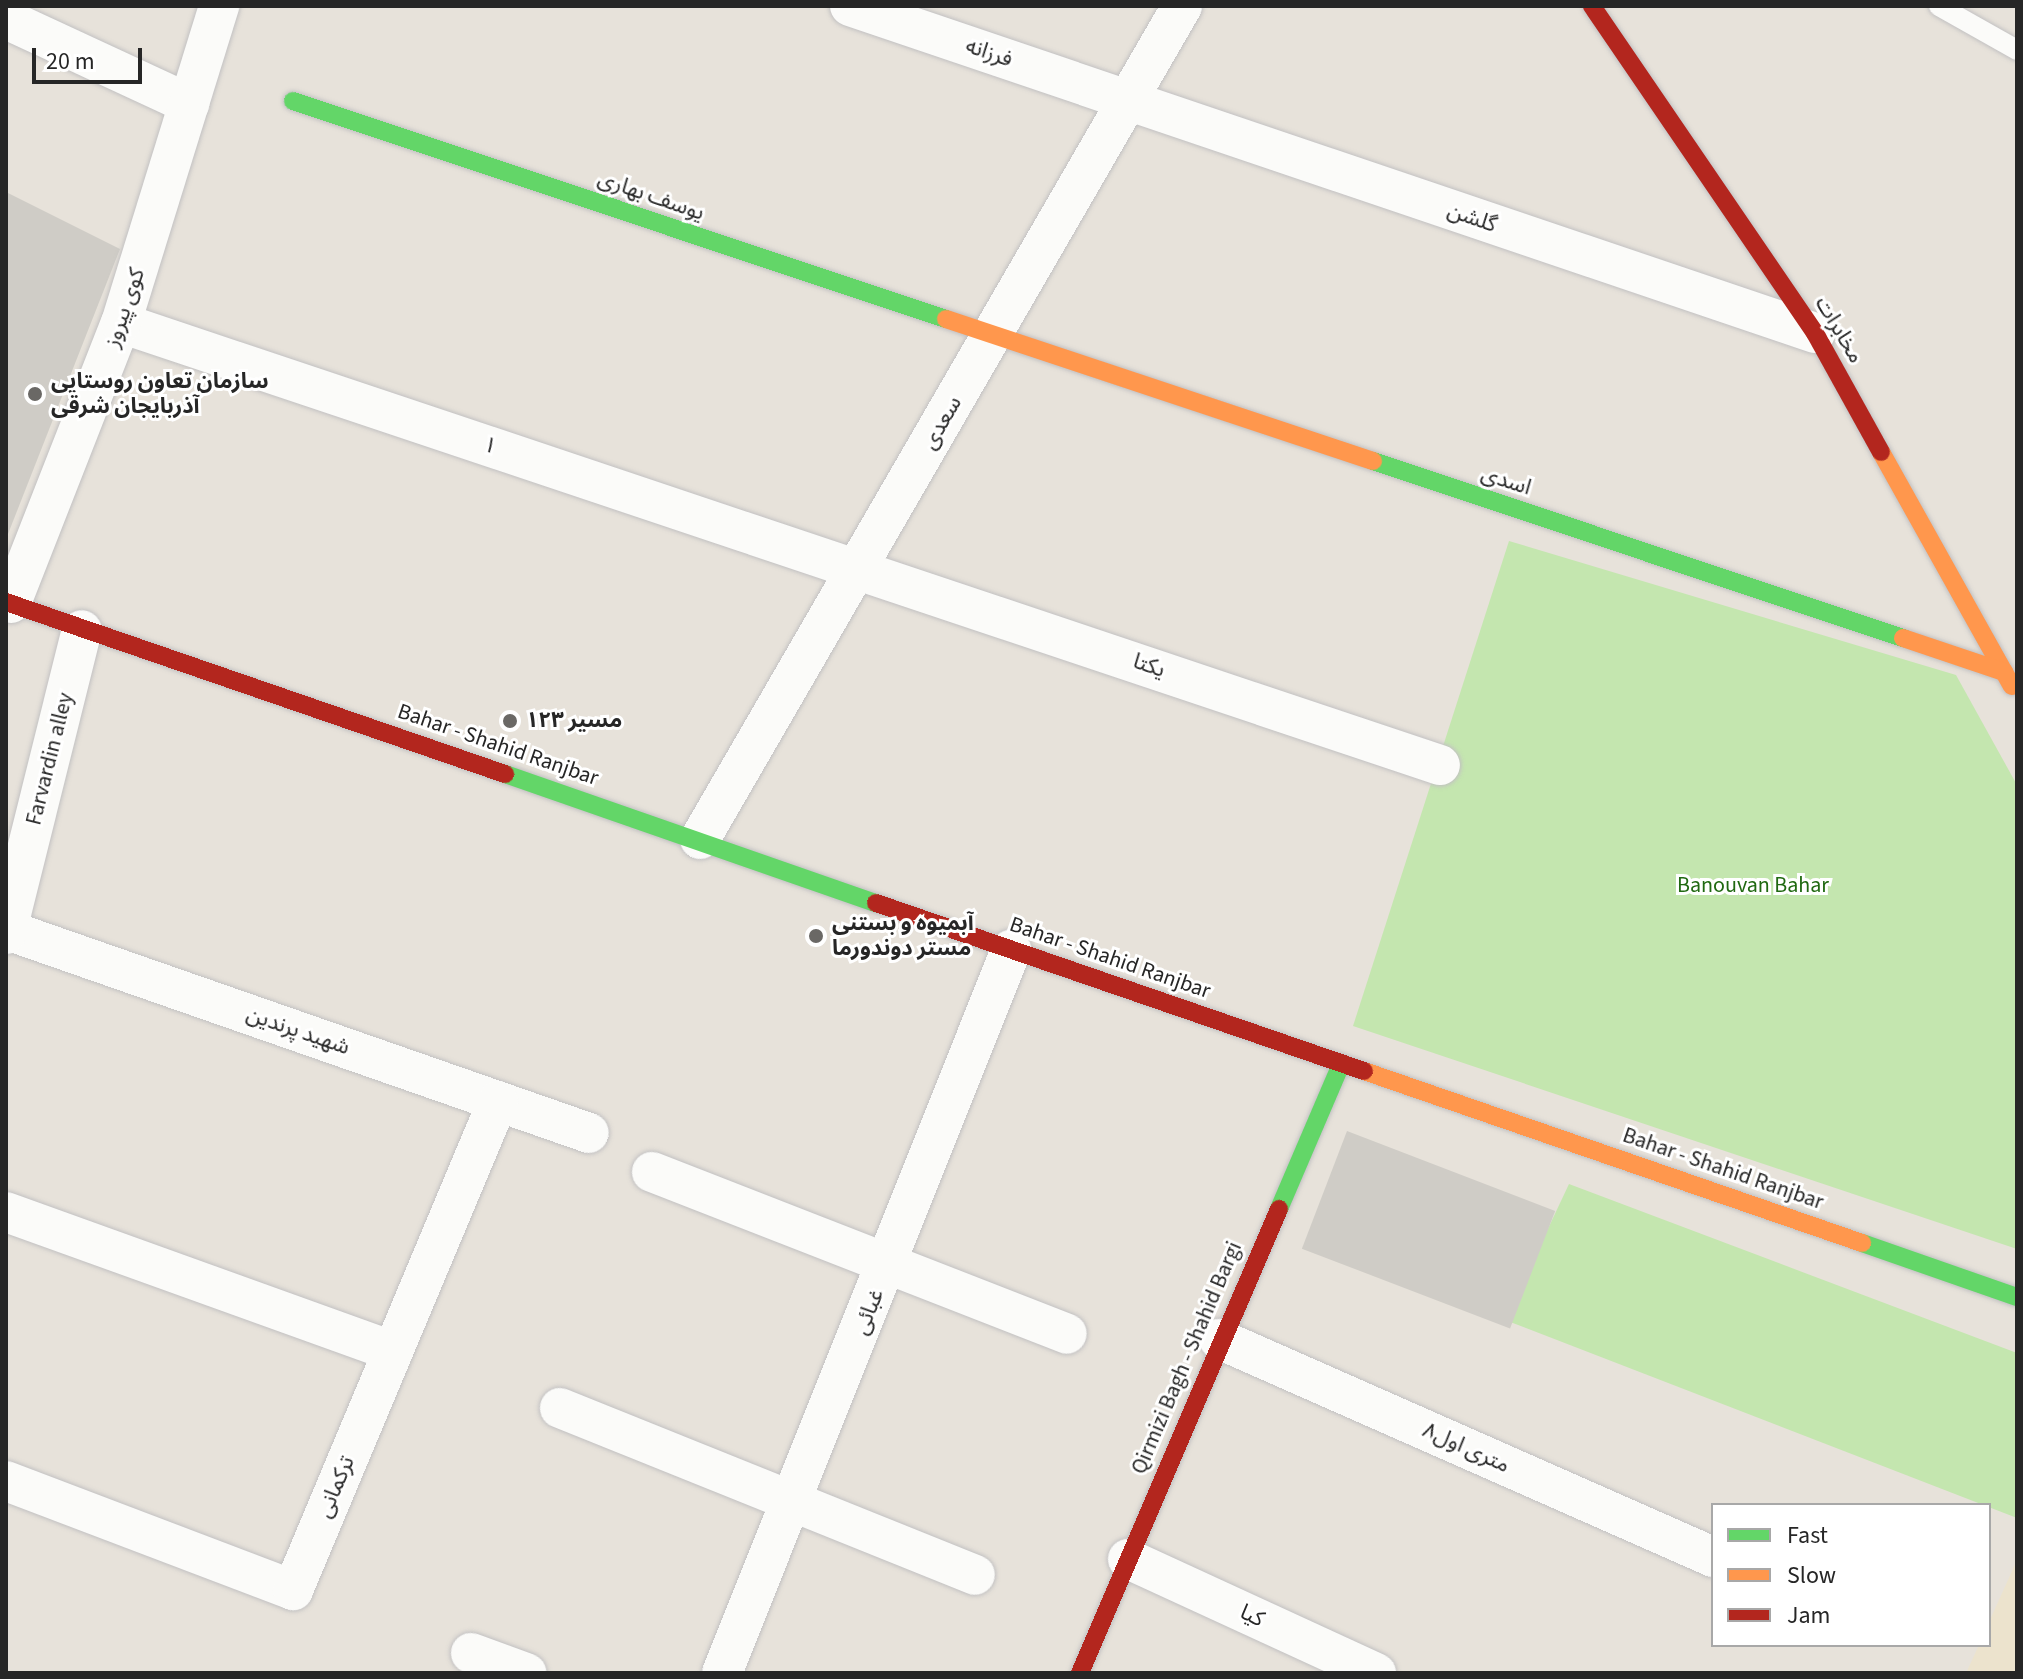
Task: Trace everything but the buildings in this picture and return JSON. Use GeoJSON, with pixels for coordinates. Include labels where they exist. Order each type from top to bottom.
{"type":"FeatureCollection","features":[{"type":"Feature","properties":{"kind":"street","name":"کوی پیروز"},"geometry":{"type":"LineString","coordinates":[[8,603],[121,323],[219,6]]}},
{"type":"Feature","properties":{"kind":"street","name":"فرزانه"},"geometry":{"type":"LineString","coordinates":[[850,6],[1129,100]]}},
{"type":"Feature","properties":{"kind":"street","name":"سعدی"},"geometry":{"type":"LineString","coordinates":[[700,839],[1182,6]]}},
{"type":"Feature","properties":{"kind":"street","name":"مخابرات"},"geometry":{"type":"LineString","coordinates":[[1592,6],[1815,333],[2017,695]]}},
{"type":"Feature","properties":{"kind":"street"},"geometry":{"type":"LineString","coordinates":[[6,19],[189,104]]}},
{"type":"Feature","properties":{"kind":"street","name":"گلشن"},"geometry":{"type":"LineString","coordinates":[[1129,100],[1815,333]]}},
{"type":"Feature","properties":{"kind":"street","name":"یوسف بهاری"},"geometry":{"type":"LineString","coordinates":[[293,101],[992,336]]}},
{"type":"Feature","properties":{"kind":"street","name":"۱"},"geometry":{"type":"LineString","coordinates":[[121,323],[858,568]]}},
{"type":"Feature","properties":{"kind":"street","name":"اسدی"},"geometry":{"type":"LineString","coordinates":[[992,336],[2004,672]]}},
{"type":"Feature","properties":{"kind":"street","name":"یکتا"},"geometry":{"type":"LineString","coordinates":[[858,568],[1440,765]]}},
{"type":"Feature","properties":{"kind":"street","name":"Bahar - Shahid Ranjbar"},"geometry":{"type":"LineString","coordinates":[[8,603],[700,839],[1011,950],[2017,1297]]}},
{"type":"Feature","properties":{"kind":"street","name":"Farvardin alley"},"geometry":{"type":"LineString","coordinates":[[7,932],[82,630]]}},
{"type":"Feature","properties":{"kind":"street","name":"شهید پرندین"},"geometry":{"type":"LineString","coordinates":[[7,932],[589,1133]]}},
{"type":"Feature","properties":{"kind":"street","name":"غبائی"},"geometry":{"type":"LineString","coordinates":[[722,1673],[888,1266],[1011,950]]}},
{"type":"Feature","properties":{"kind":"street","name":"Qirmizi Bagh - Shahid Bargi"},"geometry":{"type":"LineString","coordinates":[[1080,1673],[1219,1339],[1341,1064]]}},
{"type":"Feature","properties":{"kind":"street","name":"ترکمانی"},"geometry":{"type":"LineString","coordinates":[[6,1481],[293,1590],[498,1101]]}},
{"type":"Feature","properties":{"kind":"street"},"geometry":{"type":"LineString","coordinates":[[652,1172],[1067,1334]]}},
{"type":"Feature","properties":{"kind":"street"},"geometry":{"type":"LineString","coordinates":[[6,1212],[393,1351]]}},
{"type":"Feature","properties":{"kind":"street","name":"۸متری اول"},"geometry":{"type":"LineString","coordinates":[[1219,1339],[1711,1556]]}},
{"type":"Feature","properties":{"kind":"street"},"geometry":{"type":"LineString","coordinates":[[560,1408],[975,1575]]}},
{"type":"Feature","properties":{"kind":"street","name":"کیا"},"geometry":{"type":"LineString","coordinates":[[1128,1559],[1376,1673]]}},
{"type":"Feature","properties":{"kind":"street"},"geometry":{"type":"LineString","coordinates":[[471,1653],[526,1673]]}},
{"type":"Feature","properties":{"kind":"lane"},"geometry":{"type":"LineString","coordinates":[[1939,6],[2017,50]]}},
{"type":"Feature","properties":{"kind":"shaded area"},"geometry":{"type":"Polygon","coordinates":[[[2017,1560],[2017,1673],[1966,1673],[1978,1647],[1991,1647],[1991,1618],[2017,1560]]]}},
{"type":"Feature","properties":{"kind":"green space","name":"Banouvan Bahar"},"geometry":{"type":"Polygon","coordinates":[[[1509,541],[1956,675],[2017,785],[2017,1249],[1353,1026],[1509,541]]]}},
{"type":"Feature","properties":{"kind":"green space"},"geometry":{"type":"Polygon","coordinates":[[[1569,1184],[2017,1353],[2017,1518],[1991,1508],[1991,1503],[1978,1503],[1505,1320],[1569,1184]]]}},
{"type":"Feature","properties":{"kind":"traffic: fast"},"geometry":{"type":"LineString","coordinates":[[293,101],[946,319]]}},
{"type":"Feature","properties":{"kind":"traffic: fast"},"geometry":{"type":"LineString","coordinates":[[1373,461],[1903,638]]}},
{"type":"Feature","properties":{"kind":"traffic: fast"},"geometry":{"type":"LineString","coordinates":[[505,774],[876,903]]}},
{"type":"Feature","properties":{"kind":"traffic: fast"},"geometry":{"type":"LineString","coordinates":[[1279,1209],[1341,1064]]}},
{"type":"Feature","properties":{"kind":"traffic: fast"},"geometry":{"type":"LineString","coordinates":[[1862,1243],[2017,1297]]}},
{"type":"Feature","properties":{"kind":"traffic: slow"},"geometry":{"type":"LineString","coordinates":[[946,319],[1373,461]]}},
{"type":"Feature","properties":{"kind":"traffic: slow"},"geometry":{"type":"LineString","coordinates":[[1881,452],[2012,686]]}},
{"type":"Feature","properties":{"kind":"traffic: slow"},"geometry":{"type":"LineString","coordinates":[[1903,638],[2004,672]]}},
{"type":"Feature","properties":{"kind":"traffic: slow"},"geometry":{"type":"LineString","coordinates":[[1364,1071],[1862,1243]]}},
{"type":"Feature","properties":{"kind":"traffic: jam"},"geometry":{"type":"LineString","coordinates":[[1592,6],[1815,333],[1881,452]]}},
{"type":"Feature","properties":{"kind":"traffic: jam"},"geometry":{"type":"LineString","coordinates":[[6,602],[505,774]]}},
{"type":"Feature","properties":{"kind":"traffic: jam"},"geometry":{"type":"LineString","coordinates":[[876,903],[1364,1071]]}},
{"type":"Feature","properties":{"kind":"traffic: jam"},"geometry":{"type":"LineString","coordinates":[[1080,1673],[1279,1209]]}},
{"type":"Feature","properties":{"kind":"place","name":"سازمان تعاون روستایی آذربایجان شرقی"},"geometry":{"type":"Point","coordinates":[35,394]}},
{"type":"Feature","properties":{"kind":"place","name":"مسیر ۱۲۳"},"geometry":{"type":"Point","coordinates":[510,721]}},
{"type":"Feature","properties":{"kind":"place","name":"آبمیوه و بستنی مستر دوندورما"},"geometry":{"type":"Point","coordinates":[816,936]}}]}
